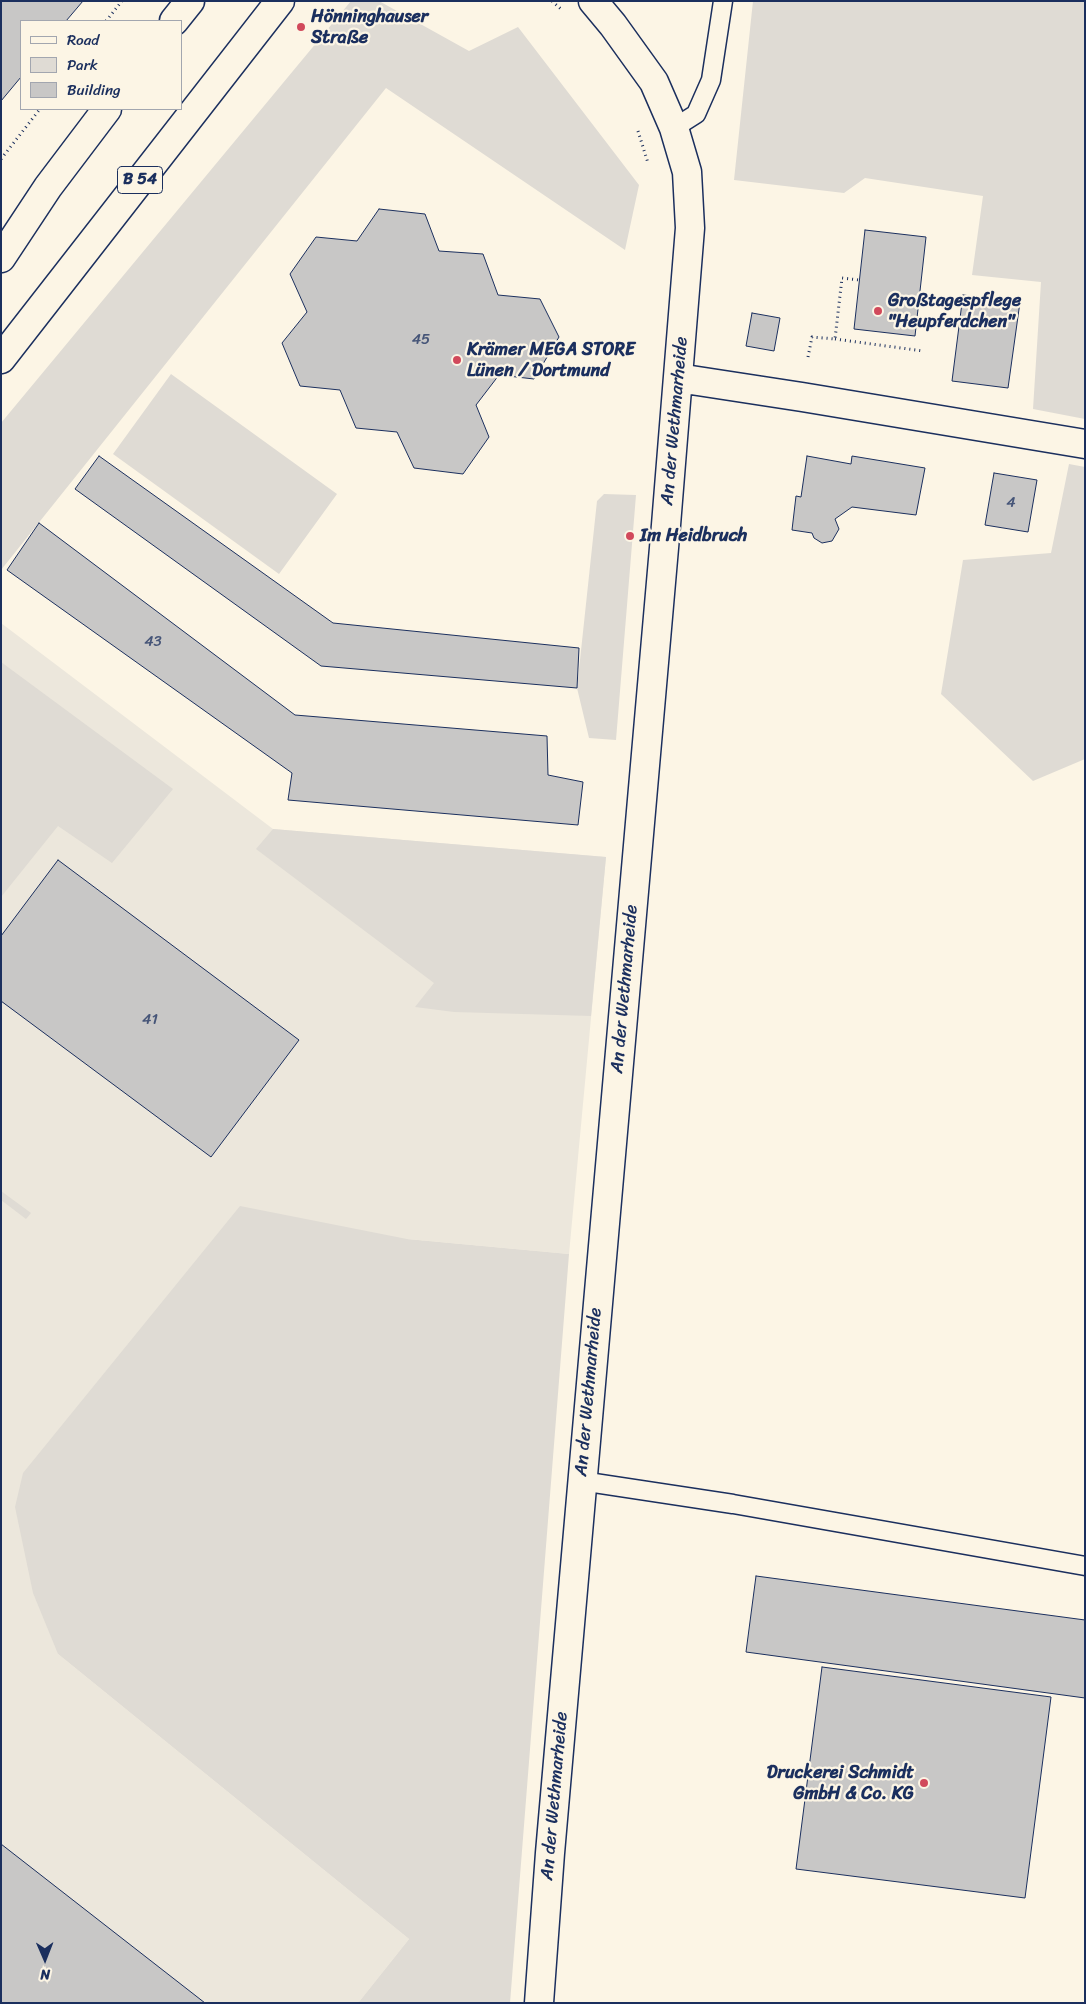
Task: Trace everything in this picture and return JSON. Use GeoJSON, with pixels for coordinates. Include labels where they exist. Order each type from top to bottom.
{"type":"FeatureCollection","features":[{"type":"Feature","properties":{"kind":"street"},"geometry":{"type":"LineString","coordinates":[[175,20],[190,1]]}},
{"type":"Feature","properties":{"kind":"street","name":"B 54"},"geometry":{"type":"LineString","coordinates":[[1,359],[280,1]]}},
{"type":"Feature","properties":{"kind":"street","name":"An der Wethmarheide"},"geometry":{"type":"LineString","coordinates":[[539,2003],[550,1843],[690,228],[686,172],[674,128],[654,82],[613,25],[592,1]]}},
{"type":"Feature","properties":{"kind":"street"},"geometry":{"type":"LineString","coordinates":[[1,258],[48,188],[106,110]]}},
{"type":"Feature","properties":{"kind":"street"},"geometry":{"type":"LineString","coordinates":[[678,378],[1085,444]]}},
{"type":"Feature","properties":{"kind":"lane"},"geometry":{"type":"LineString","coordinates":[[674,128],[696,114],[711,80],[724,1]]}},
{"type":"Feature","properties":{"kind":"lane"},"geometry":{"type":"LineString","coordinates":[[581,1481],[733,1504],[1085,1566]]}},
{"type":"Feature","properties":{"kind":"path"},"geometry":{"type":"LineString","coordinates":[[107,20],[122,1]]}},
{"type":"Feature","properties":{"kind":"path"},"geometry":{"type":"LineString","coordinates":[[1,159],[39,110]]}},
{"type":"Feature","properties":{"kind":"path"},"geometry":{"type":"LineString","coordinates":[[835,339],[842,278],[859,280]]}},
{"type":"Feature","properties":{"kind":"path"},"geometry":{"type":"LineString","coordinates":[[808,357],[812,337],[923,351]]}},
{"type":"Feature","properties":{"kind":"shaded area"},"geometry":{"type":"Polygon","coordinates":[[[1,623],[273,829],[606,857],[569,1254],[407,1239],[58,1654],[409,1939],[358,2003],[1,2003],[1,623]]]}},
{"type":"Feature","properties":{"kind":"green space"},"geometry":{"type":"Polygon","coordinates":[[[351,1],[379,1],[469,51],[518,27],[639,185],[625,250],[386,88],[1,570],[1,423],[351,1]]]}},
{"type":"Feature","properties":{"kind":"green space"},"geometry":{"type":"Polygon","coordinates":[[[753,1],[1085,1],[1085,419],[1033,409],[1041,282],[972,275],[983,196],[865,178],[844,193],[734,180],[753,1]]]}},
{"type":"Feature","properties":{"kind":"green space"},"geometry":{"type":"Polygon","coordinates":[[[171,374],[337,494],[279,574],[113,454],[171,374]]]}},
{"type":"Feature","properties":{"kind":"green space"},"geometry":{"type":"Polygon","coordinates":[[[1069,464],[1085,467],[1085,759],[1033,781],[941,694],[963,560],[1051,553],[1069,464]]]}},
{"type":"Feature","properties":{"kind":"green space"},"geometry":{"type":"Polygon","coordinates":[[[604,494],[636,495],[616,740],[589,738],[577,688],[597,501],[604,494]]]}},
{"type":"Feature","properties":{"kind":"green space"},"geometry":{"type":"Polygon","coordinates":[[[1,662],[173,789],[112,863],[58,826],[1,897],[1,662]]]}},
{"type":"Feature","properties":{"kind":"green space"},"geometry":{"type":"Polygon","coordinates":[[[273,829],[606,857],[591,1016],[454,1012],[415,1007],[434,983],[256,849],[273,829]]]}},
{"type":"Feature","properties":{"kind":"green space"},"geometry":{"type":"Polygon","coordinates":[[[1,1191],[31,1213],[26,1219],[1,1200],[1,1191]]]}},
{"type":"Feature","properties":{"kind":"green space"},"geometry":{"type":"Polygon","coordinates":[[[240,1206],[407,1239],[569,1254],[510,2003],[358,2003],[409,1939],[58,1654],[33,1593],[15,1507],[23,1473],[240,1206]]]}},
{"type":"Feature","properties":{"kind":"building"},"geometry":{"type":"Polygon","coordinates":[[[1,1],[83,1],[67,20],[20,20],[20,78],[1,101],[1,1]]]}},
{"type":"Feature","properties":{"kind":"building"},"geometry":{"type":"Polygon","coordinates":[[[379,209],[425,214],[439,251],[483,254],[498,295],[540,299],[559,337],[534,379],[499,375],[476,405],[489,437],[463,474],[414,468],[397,432],[356,428],[340,390],[300,386],[282,343],[307,312],[290,274],[316,237],[357,241],[379,209]]]}},
{"type":"Feature","properties":{"kind":"building"},"geometry":{"type":"Polygon","coordinates":[[[865,230],[926,237],[915,336],[854,329],[865,230]]]}},
{"type":"Feature","properties":{"kind":"building"},"geometry":{"type":"Polygon","coordinates":[[[963,295],[1020,302],[1008,388],[952,381],[963,295]]]}},
{"type":"Feature","properties":{"kind":"building"},"geometry":{"type":"Polygon","coordinates":[[[752,313],[780,318],[774,351],[746,346],[752,313]]]}},
{"type":"Feature","properties":{"kind":"building"},"geometry":{"type":"Polygon","coordinates":[[[99,456],[333,623],[579,648],[577,688],[321,666],[75,489],[99,456]]]}},
{"type":"Feature","properties":{"kind":"building"},"geometry":{"type":"Polygon","coordinates":[[[807,456],[851,464],[852,456],[925,468],[916,515],[852,507],[835,519],[839,529],[832,541],[822,543],[814,538],[812,533],[792,530],[796,496],[801,497],[807,456]]]}},
{"type":"Feature","properties":{"kind":"building"},"geometry":{"type":"Polygon","coordinates":[[[994,473],[1037,480],[1028,532],[985,525],[994,473]]]}},
{"type":"Feature","properties":{"kind":"building"},"geometry":{"type":"Polygon","coordinates":[[[39,523],[295,715],[547,736],[548,775],[583,782],[578,825],[288,800],[292,773],[7,570],[39,523]]]}},
{"type":"Feature","properties":{"kind":"building"},"geometry":{"type":"Polygon","coordinates":[[[58,860],[299,1040],[211,1157],[1,1001],[1,936],[58,860]]]}},
{"type":"Feature","properties":{"kind":"building"},"geometry":{"type":"Polygon","coordinates":[[[756,1576],[1085,1620],[1085,1698],[746,1652],[756,1576]]]}},
{"type":"Feature","properties":{"kind":"building","name":"Druckerei Schmidt GmbH & Co. KG"},"geometry":{"type":"Polygon","coordinates":[[[822,1667],[1051,1697],[1025,1898],[796,1869],[822,1667]]]}},
{"type":"Feature","properties":{"kind":"building"},"geometry":{"type":"Polygon","coordinates":[[[1,1844],[205,2003],[1,2003],[1,1844]]]}},
{"type":"Feature","properties":{"kind":"place","name":"Hönninghauser Straße"},"geometry":{"type":"Point","coordinates":[301,27]}},
{"type":"Feature","properties":{"kind":"place","name":"Großtagespflege \"Heupferdchen\""},"geometry":{"type":"Point","coordinates":[878,311]}},
{"type":"Feature","properties":{"kind":"place","name":"Krämer MEGA STORE Lünen / Dortmund"},"geometry":{"type":"Point","coordinates":[457,360]}},
{"type":"Feature","properties":{"kind":"place","name":"Im Heidbruch"},"geometry":{"type":"Point","coordinates":[630,536]}},
{"type":"Feature","properties":{"kind":"place","name":"Druckerei Schmidt GmbH & Co. KG"},"geometry":{"type":"Point","coordinates":[924,1783]}}]}
